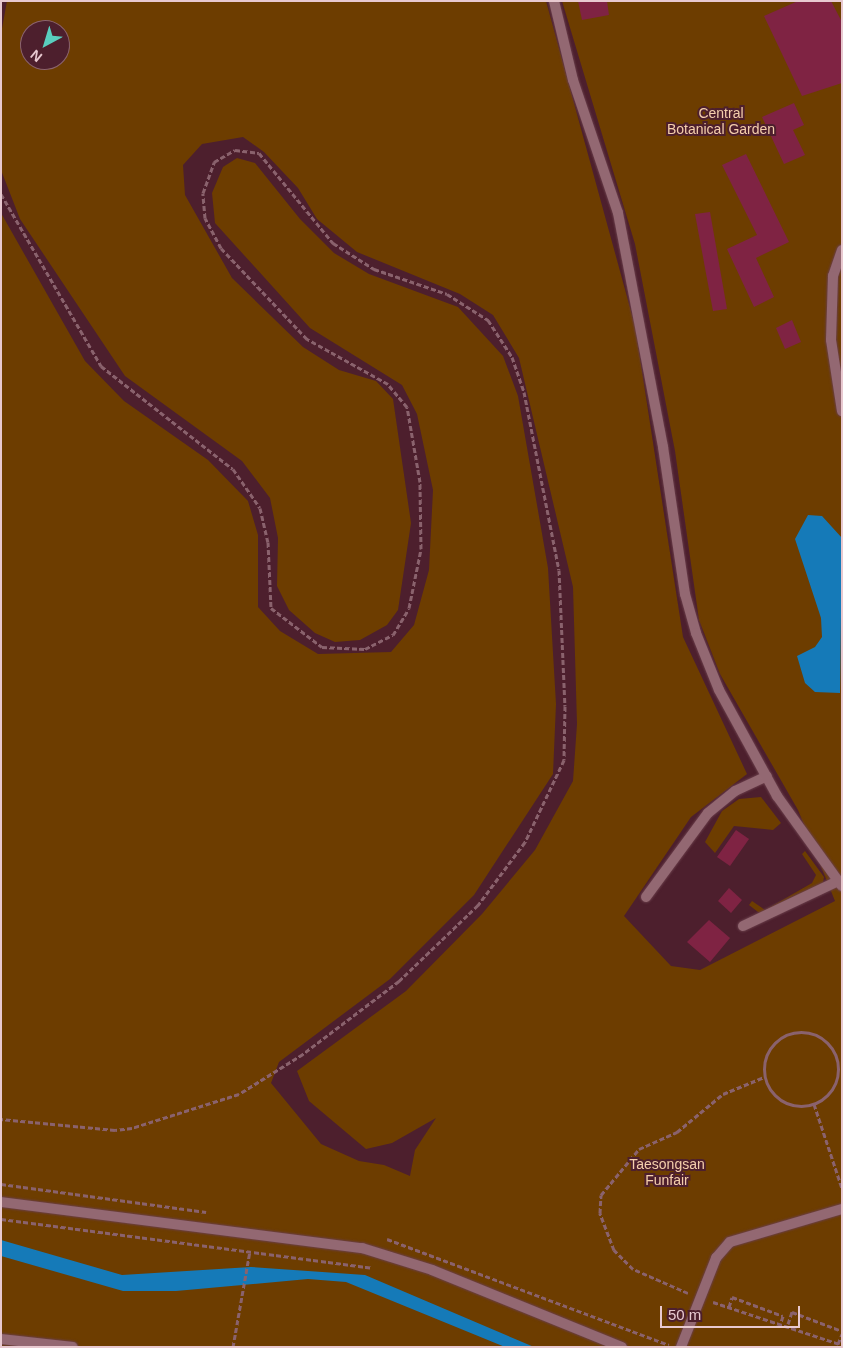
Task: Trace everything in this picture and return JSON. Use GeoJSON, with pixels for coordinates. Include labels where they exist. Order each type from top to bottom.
{"type":"FeatureCollection","features":[{"type":"Feature","properties":{"kind":"street"},"geometry":{"type":"LineString","coordinates":[[554,1],[573,80],[618,213],[689,610],[719,690],[791,819],[840,884],[743,926]]}},
{"type":"Feature","properties":{"kind":"street"},"geometry":{"type":"LineString","coordinates":[[842,250],[833,276],[831,340],[842,410]]}},
{"type":"Feature","properties":{"kind":"street"},"geometry":{"type":"LineString","coordinates":[[646,897],[708,813],[735,791],[767,776]]}},
{"type":"Feature","properties":{"kind":"street"},"geometry":{"type":"LineString","coordinates":[[1,1202],[362,1248],[432,1270],[622,1347]]}},
{"type":"Feature","properties":{"kind":"street"},"geometry":{"type":"LineString","coordinates":[[681,1347],[716,1258],[730,1242],[842,1209]]}},
{"type":"Feature","properties":{"kind":"street"},"geometry":{"type":"LineString","coordinates":[[1,1339],[73,1347]]}},
{"type":"Feature","properties":{"kind":"path"},"geometry":{"type":"LineString","coordinates":[[1,194],[101,366],[234,468],[260,508],[268,542],[271,608],[322,647],[365,649],[393,635],[409,608],[421,549],[420,482],[407,408],[388,384],[307,339],[222,248],[206,218],[203,193],[214,162],[235,150],[259,153],[333,243],[374,269],[448,294],[488,320],[512,357],[524,392],[559,570],[566,706],[564,760],[554,789],[519,850],[478,905],[399,981],[303,1054],[239,1094],[132,1128],[115,1130],[1,1119]]}},
{"type":"Feature","properties":{"kind":"path"},"geometry":{"type":"LineString","coordinates":[[798,1031],[819,1036],[834,1050],[838,1071],[831,1091],[814,1104],[783,1102],[764,1076],[765,1055],[778,1038],[798,1031]]}},
{"type":"Feature","properties":{"kind":"path"},"geometry":{"type":"LineString","coordinates":[[728,1308],[732,1297],[783,1316],[779,1327],[728,1308],[646,1276],[624,1260],[605,1231],[601,1195],[639,1149],[677,1132],[723,1094],[764,1076]]}},
{"type":"Feature","properties":{"kind":"path"},"geometry":{"type":"LineString","coordinates":[[814,1104],[842,1188]]}},
{"type":"Feature","properties":{"kind":"path"},"geometry":{"type":"LineString","coordinates":[[1,1219],[376,1269]]}},
{"type":"Feature","properties":{"kind":"path"},"geometry":{"type":"LineString","coordinates":[[233,1347],[250,1251]]}},
{"type":"Feature","properties":{"kind":"path"},"geometry":{"type":"LineString","coordinates":[[781,1322],[840,1344],[842,1332],[792,1312],[788,1324]]}},
{"type":"Feature","properties":{"kind":"green space"},"geometry":{"type":"Polygon","coordinates":[[[7,1],[546,1],[635,326],[683,637],[747,774],[691,817],[624,916],[671,966],[700,970],[835,901],[798,810],[720,674],[699,620],[675,451],[635,244],[562,1],[842,1],[842,1347],[1,1347],[1,213],[85,361],[124,401],[208,460],[248,501],[258,535],[258,607],[280,631],[318,654],[391,652],[414,625],[429,570],[433,490],[417,414],[402,385],[310,328],[215,223],[212,193],[223,167],[237,158],[255,163],[300,219],[334,253],[369,274],[458,307],[503,356],[518,396],[548,568],[556,704],[553,774],[474,895],[390,979],[279,1062],[271,1083],[321,1144],[359,1161],[384,1165],[410,1176],[415,1150],[436,1118],[392,1143],[366,1149],[309,1101],[297,1071],[406,991],[482,914],[535,850],[573,781],[577,724],[573,587],[519,358],[493,315],[460,294],[357,252],[317,219],[298,188],[264,152],[243,137],[202,144],[183,165],[185,195],[232,278],[303,347],[339,370],[376,381],[393,399],[411,523],[398,610],[387,625],[360,640],[335,642],[315,633],[289,610],[277,586],[278,538],[270,498],[242,461],[125,376],[20,219],[1,170],[1,34],[7,1]]]}},
{"type":"Feature","properties":{"kind":"green space"},"geometry":{"type":"Polygon","coordinates":[[[761,797],[781,823],[773,830],[734,826],[715,853],[705,842],[722,811],[739,799],[761,797]]]}},
{"type":"Feature","properties":{"kind":"green space"},"geometry":{"type":"Polygon","coordinates":[[[805,851],[824,877],[822,888],[762,915],[749,905],[752,901],[765,910],[812,883],[816,875],[802,854],[805,851]]]}},
{"type":"Feature","properties":{"kind":"water"},"geometry":{"type":"Polygon","coordinates":[[[808,515],[822,516],[842,538],[840,693],[815,692],[805,683],[797,656],[815,647],[822,637],[821,618],[795,539],[808,515]]]}},
{"type":"Feature","properties":{"kind":"water"},"geometry":{"type":"Polygon","coordinates":[[[1,1240],[122,1275],[251,1267],[365,1275],[534,1347],[505,1347],[346,1282],[308,1279],[176,1291],[123,1291],[1,1256],[1,1240]]]}},
{"type":"Feature","properties":{"kind":"building"},"geometry":{"type":"Polygon","coordinates":[[[578,1],[607,1],[609,15],[582,20],[578,1]]]}},
{"type":"Feature","properties":{"kind":"building"},"geometry":{"type":"Polygon","coordinates":[[[798,1],[831,1],[842,22],[842,83],[802,96],[764,16],[798,1]]]}},
{"type":"Feature","properties":{"kind":"building"},"geometry":{"type":"Polygon","coordinates":[[[794,103],[804,125],[793,130],[805,155],[784,164],[762,117],[794,103]]]}},
{"type":"Feature","properties":{"kind":"building"},"geometry":{"type":"Polygon","coordinates":[[[746,154],[789,242],[756,258],[774,297],[754,307],[727,249],[757,235],[722,165],[746,154]]]}},
{"type":"Feature","properties":{"kind":"building"},"geometry":{"type":"Polygon","coordinates":[[[710,212],[727,309],[713,311],[695,214],[710,212]]]}},
{"type":"Feature","properties":{"kind":"building"},"geometry":{"type":"Polygon","coordinates":[[[792,320],[801,342],[785,349],[776,328],[792,320]]]}},
{"type":"Feature","properties":{"kind":"building"},"geometry":{"type":"Polygon","coordinates":[[[736,830],[749,839],[730,866],[717,857],[736,830]]]}},
{"type":"Feature","properties":{"kind":"building"},"geometry":{"type":"Polygon","coordinates":[[[729,888],[742,900],[731,913],[718,901],[729,888]]]}},
{"type":"Feature","properties":{"kind":"building"},"geometry":{"type":"Polygon","coordinates":[[[709,920],[730,938],[710,962],[687,942],[709,920]]]}},
{"type":"Feature","properties":{"kind":"park label","name":"Central Botanical Garden"},"geometry":{"type":"Point","coordinates":[721,122]}},
{"type":"Feature","properties":{"kind":"park label","name":"Taesongsan Funfair"},"geometry":{"type":"Point","coordinates":[667,1172]}}]}
